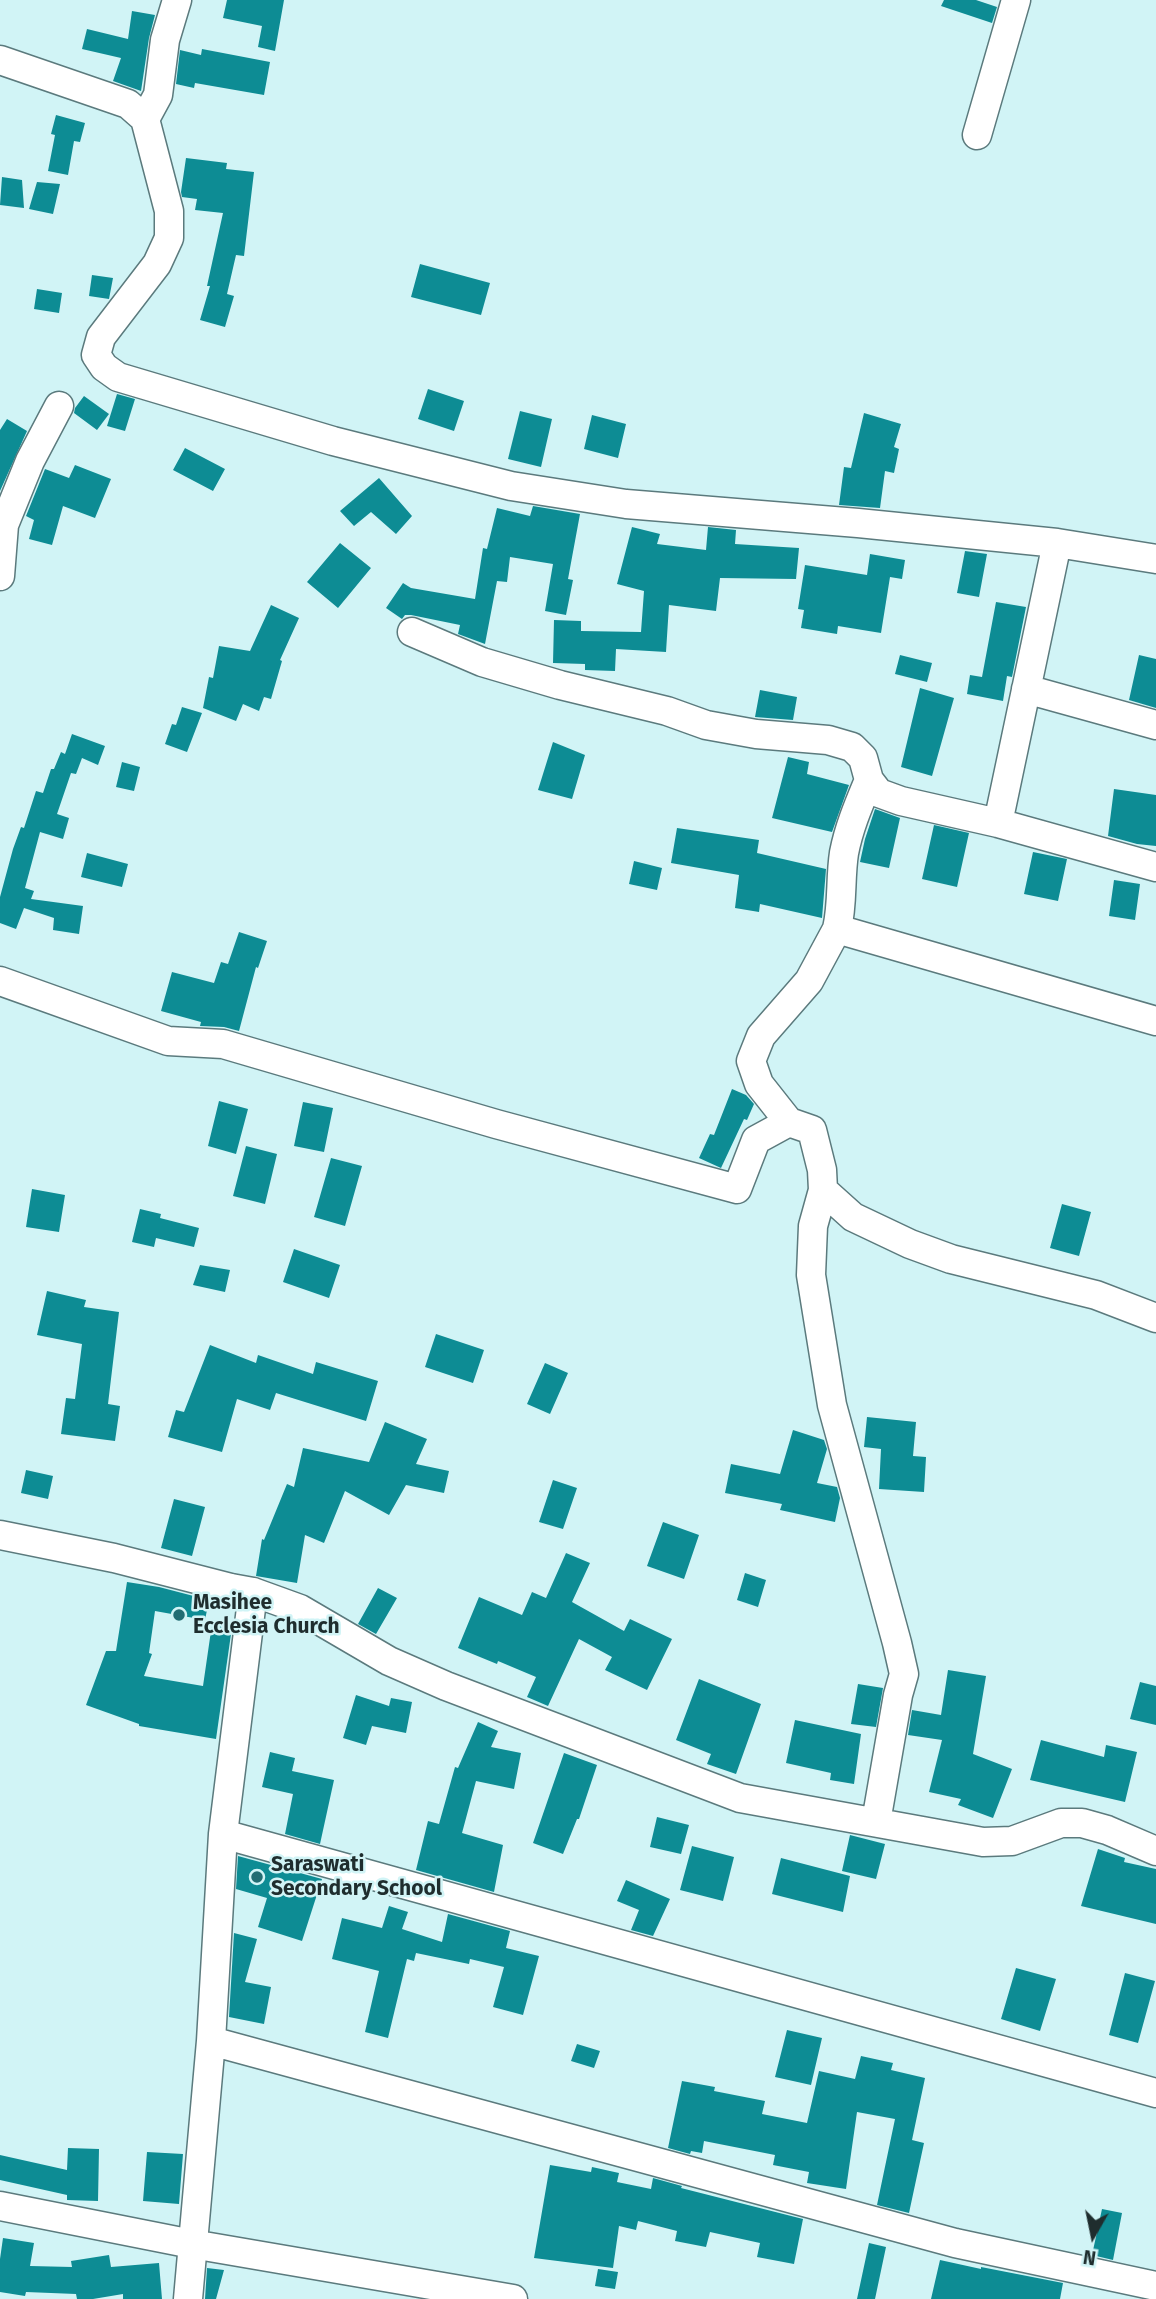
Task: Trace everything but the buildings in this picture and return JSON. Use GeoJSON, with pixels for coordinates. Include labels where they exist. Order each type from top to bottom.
{"type":"FeatureCollection","features":[{"type":"Feature","properties":{"kind":"street"},"geometry":{"type":"LineString","coordinates":[[145,120],[158,95],[164,40],[177,0]]}},
{"type":"Feature","properties":{"kind":"street"},"geometry":{"type":"LineString","coordinates":[[977,135],[1016,0]]}},
{"type":"Feature","properties":{"kind":"street"},"geometry":{"type":"LineString","coordinates":[[0,61],[128,104],[145,120],[169,211],[169,239],[157,264],[101,337],[96,355],[104,367],[118,377],[334,442],[512,486],[626,504],[1057,543],[1156,559]]}},
{"type":"Feature","properties":{"kind":"street"},"geometry":{"type":"LineString","coordinates":[[0,576],[4,525],[30,461],[60,407]]}},
{"type":"Feature","properties":{"kind":"street"},"geometry":{"type":"LineString","coordinates":[[998,822],[1057,543]]}},
{"type":"Feature","properties":{"kind":"street"},"geometry":{"type":"LineString","coordinates":[[412,632],[482,663],[667,711],[706,724],[756,734],[828,740],[852,747],[863,758],[869,780],[879,793],[901,801],[998,822],[1156,867]]}},
{"type":"Feature","properties":{"kind":"street"},"geometry":{"type":"LineString","coordinates":[[1026,689],[1156,725]]}},
{"type":"Feature","properties":{"kind":"street"},"geometry":{"type":"LineString","coordinates":[[869,780],[853,819],[844,853],[842,906],[837,929],[809,981],[761,1036],[751,1061],[759,1084],[789,1122],[812,1130],[822,1170],[823,1189],[813,1226],[811,1275],[832,1405],[904,1674],[876,1822]]}},
{"type":"Feature","properties":{"kind":"street"},"geometry":{"type":"LineString","coordinates":[[837,929],[1156,1021]]}},
{"type":"Feature","properties":{"kind":"street"},"geometry":{"type":"LineString","coordinates":[[0,981],[168,1041],[223,1044],[496,1124],[737,1189],[755,1140],[789,1122]]}},
{"type":"Feature","properties":{"kind":"street"},"geometry":{"type":"LineString","coordinates":[[823,1189],[853,1217],[910,1244],[951,1259],[1096,1296],[1156,1318]]}},
{"type":"Feature","properties":{"kind":"street"},"geometry":{"type":"LineString","coordinates":[[0,1535],[114,1558],[253,1592],[300,1609],[389,1661],[446,1686],[740,1798],[984,1842],[1012,1841],[1061,1823],[1082,1823],[1107,1830],[1156,1851]]}},
{"type":"Feature","properties":{"kind":"street"},"geometry":{"type":"LineString","coordinates":[[188,2299],[211,2041],[223,1834],[253,1592]]}},
{"type":"Feature","properties":{"kind":"street"},"geometry":{"type":"LineString","coordinates":[[223,1834],[1156,2093]]}},
{"type":"Feature","properties":{"kind":"street"},"geometry":{"type":"LineString","coordinates":[[211,2041],[955,2243],[1156,2286]]}},
{"type":"Feature","properties":{"kind":"street"},"geometry":{"type":"LineString","coordinates":[[0,2206],[437,2292],[513,2299]]}},
{"type":"Feature","properties":{"kind":"place","name":"Masihee Ecclesia Church"},"geometry":{"type":"Point","coordinates":[179,1615]}},
{"type":"Feature","properties":{"kind":"place","name":"Saraswati Secondary School"},"geometry":{"type":"Point","coordinates":[257,1877]}}]}
